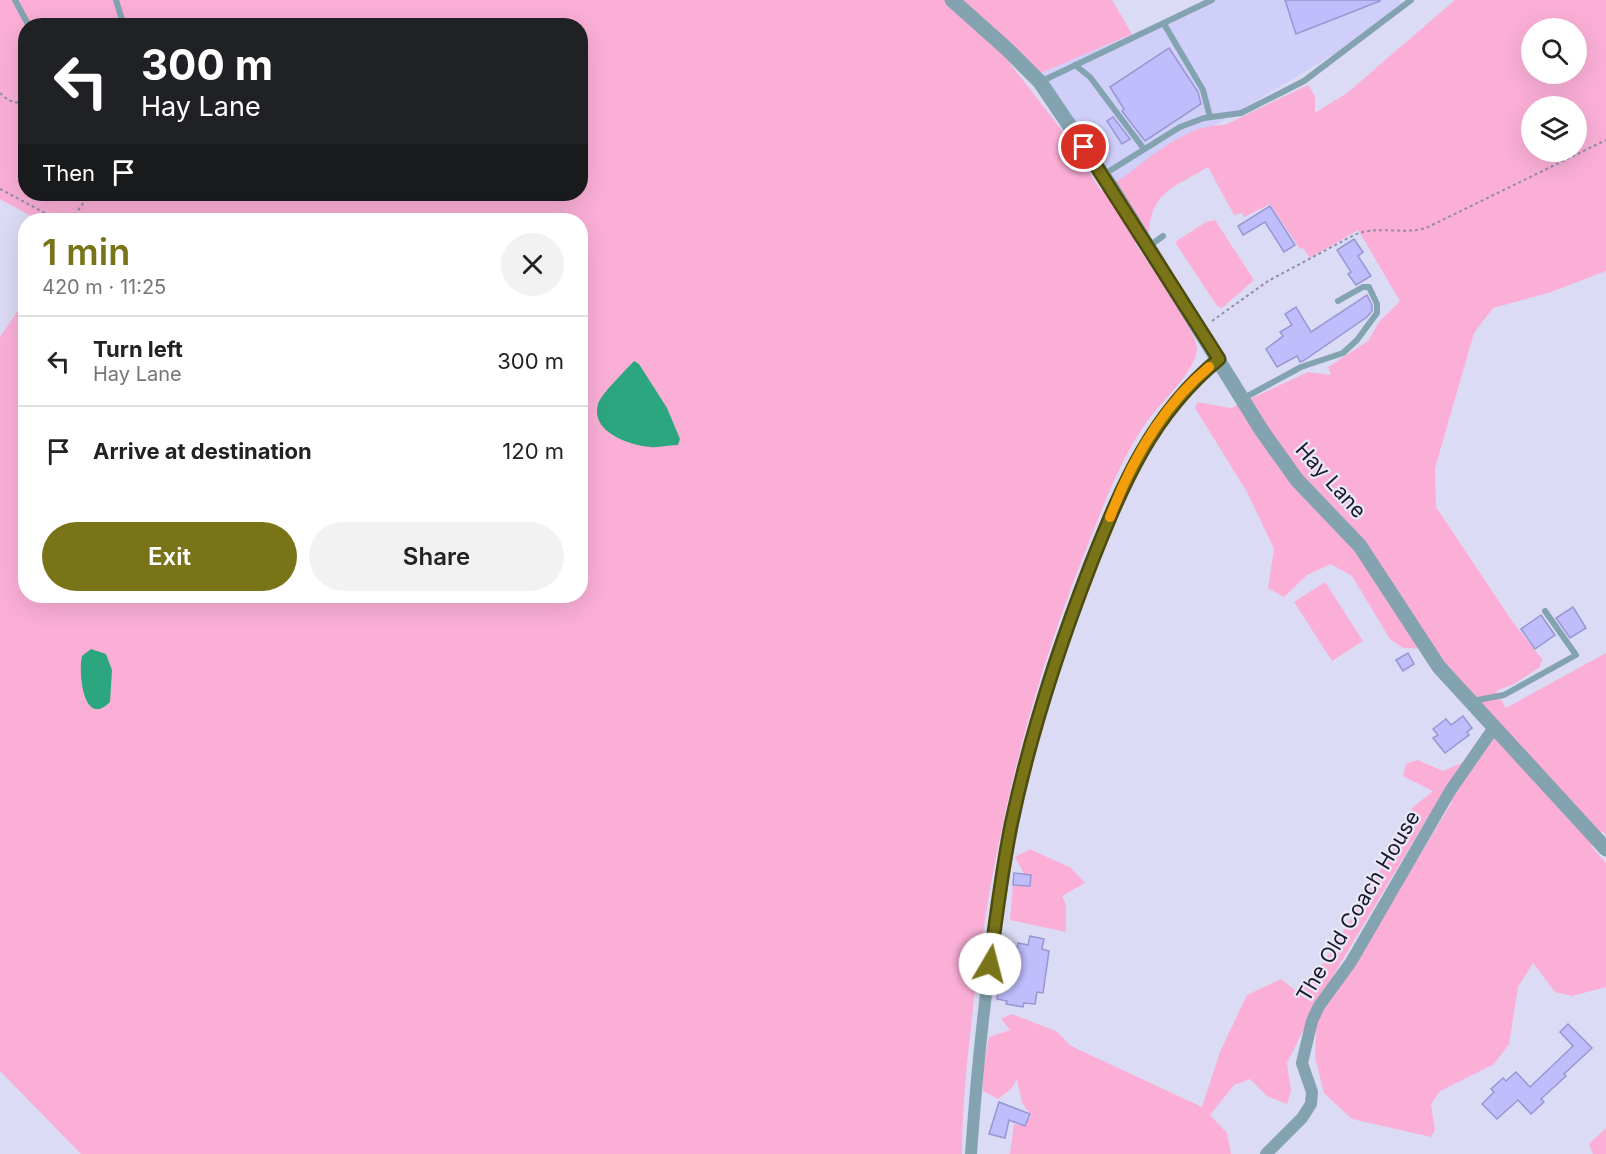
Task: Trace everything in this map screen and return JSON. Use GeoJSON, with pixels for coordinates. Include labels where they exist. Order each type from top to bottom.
{"type":"FeatureCollection","features":[{"type":"Feature","properties":{"kind":"street","name":"Hay Lane"},"geometry":{"type":"LineString","coordinates":[[952,0],[1040,82],[1297,480],[1360,546],[1439,667],[1493,729],[1606,849]]}},
{"type":"Feature","properties":{"kind":"street"},"geometry":{"type":"LineString","coordinates":[[971,1154],[987,985],[1001,880],[1012,824],[1047,684],[1068,622],[1132,468],[1170,407],[1193,380],[1219,359]]}},
{"type":"Feature","properties":{"kind":"street","name":"The Old Coach House"},"geometry":{"type":"LineString","coordinates":[[1266,1154],[1302,1118],[1311,1104],[1312,1092],[1302,1064],[1312,1021],[1319,1006],[1351,962],[1450,791],[1493,729]]}},
{"type":"Feature","properties":{"kind":"lane"},"geometry":{"type":"LineString","coordinates":[[15,0],[25,18]]}},
{"type":"Feature","properties":{"kind":"lane"},"geometry":{"type":"LineString","coordinates":[[116,0],[122,18]]}},
{"type":"Feature","properties":{"kind":"lane"},"geometry":{"type":"LineString","coordinates":[[1040,82],[1212,0]]}},
{"type":"Feature","properties":{"kind":"lane"},"geometry":{"type":"LineString","coordinates":[[1102,175],[1180,127],[1210,117],[1241,112],[1304,81],[1411,0]]}},
{"type":"Feature","properties":{"kind":"lane"},"geometry":{"type":"LineString","coordinates":[[1164,24],[1203,90],[1210,117]]}},
{"type":"Feature","properties":{"kind":"lane"},"geometry":{"type":"LineString","coordinates":[[1076,65],[1090,77],[1144,149]]}},
{"type":"Feature","properties":{"kind":"lane"},"geometry":{"type":"LineString","coordinates":[[1148,247],[1163,236]]}},
{"type":"Feature","properties":{"kind":"lane"},"geometry":{"type":"LineString","coordinates":[[1243,399],[1301,367],[1343,353],[1357,340],[1377,313],[1377,304],[1369,287],[1363,287],[1338,301]]}},
{"type":"Feature","properties":{"kind":"lane"},"geometry":{"type":"LineString","coordinates":[[1468,701],[1504,695],[1576,655],[1545,611]]}},
{"type":"Feature","properties":{"kind":"path"},"geometry":{"type":"LineString","coordinates":[[0,93],[18,104]]}},
{"type":"Feature","properties":{"kind":"path"},"geometry":{"type":"LineString","coordinates":[[1201,330],[1268,281],[1354,235],[1365,230],[1416,231],[1426,228],[1606,140]]}},
{"type":"Feature","properties":{"kind":"path"},"geometry":{"type":"LineString","coordinates":[[0,189],[18,199]]}},
{"type":"Feature","properties":{"kind":"path"},"geometry":{"type":"LineString","coordinates":[[22,201],[45,213]]}},
{"type":"Feature","properties":{"kind":"shaded area"},"geometry":{"type":"Polygon","coordinates":[[[0,0],[1112,0],[1132,34],[1041,73],[1005,57],[1068,138],[1101,191],[1175,140],[1191,132],[1225,125],[1308,85],[1315,96],[1315,113],[1347,93],[1455,0],[1606,0],[1606,271],[1551,292],[1493,308],[1474,333],[1435,468],[1436,507],[1512,621],[1542,659],[1540,667],[1514,684],[1496,691],[1506,708],[1606,653],[1606,835],[1602,831],[1591,846],[1606,863],[1606,987],[1572,996],[1555,992],[1533,963],[1518,987],[1509,1044],[1494,1064],[1440,1091],[1431,1104],[1435,1130],[1431,1137],[1352,1119],[1324,1093],[1315,1057],[1317,1016],[1347,975],[1452,802],[1441,795],[1318,1001],[1287,1063],[1291,1091],[1287,1104],[1267,1096],[1250,1079],[1234,1085],[1210,1115],[1227,1133],[1231,1154],[1010,1154],[1014,1124],[1024,1126],[1031,1116],[1022,1103],[1017,1079],[1012,1088],[998,1099],[983,1091],[982,1075],[989,1037],[1010,1030],[1001,1019],[1012,1014],[1056,1031],[1071,1046],[1202,1107],[1220,1052],[1247,995],[1281,979],[1296,991],[1313,980],[1406,829],[1412,808],[1433,791],[1403,776],[1406,764],[1418,760],[1443,771],[1480,755],[1493,723],[1432,649],[1403,648],[1390,639],[1352,576],[1331,564],[1307,575],[1284,597],[1268,588],[1274,549],[1247,492],[1195,408],[1197,402],[1231,408],[1308,372],[1331,375],[1328,367],[1368,341],[1379,322],[1400,301],[1358,230],[1310,258],[1303,248],[1300,249],[1270,204],[1244,217],[1242,213],[1234,215],[1208,167],[1176,185],[1161,198],[1151,217],[1149,231],[1135,243],[1189,326],[1197,348],[1185,376],[1148,420],[1128,452],[1111,487],[1062,613],[1026,726],[999,841],[979,958],[965,1086],[962,1154],[81,1154],[0,1071],[0,337],[18,310],[18,603],[588,603],[588,213],[25,213],[0,199],[0,0]]]}},
{"type":"Feature","properties":{"kind":"shaded area"},"geometry":{"type":"Polygon","coordinates":[[[1203,0],[1399,0],[1401,4],[1341,50],[1116,184],[1041,73],[1154,25],[1203,0]]]}},
{"type":"Feature","properties":{"kind":"shaded area"},"geometry":{"type":"Polygon","coordinates":[[[1215,220],[1254,280],[1222,308],[1217,306],[1175,242],[1206,222],[1215,220]]]}},
{"type":"Feature","properties":{"kind":"shaded area"},"geometry":{"type":"Polygon","coordinates":[[[634,361],[639,364],[667,408],[680,439],[678,445],[641,446],[613,435],[600,422],[597,414],[600,400],[634,361]]]}},
{"type":"Feature","properties":{"kind":"shaded area"},"geometry":{"type":"Polygon","coordinates":[[[1325,582],[1363,641],[1332,661],[1294,602],[1325,582]]]}},
{"type":"Feature","properties":{"kind":"shaded area"},"geometry":{"type":"Polygon","coordinates":[[[91,649],[106,654],[112,670],[110,702],[101,708],[94,708],[88,704],[82,685],[82,656],[91,649]]]}},
{"type":"Feature","properties":{"kind":"shaded area"},"geometry":{"type":"Polygon","coordinates":[[[1030,849],[1071,868],[1085,883],[1062,896],[1066,904],[1066,932],[1010,920],[1013,885],[1030,885],[1015,857],[1030,849]]]}},
{"type":"Feature","properties":{"kind":"shaded area"},"geometry":{"type":"Polygon","coordinates":[[[1606,1128],[1606,1154],[1593,1154],[1589,1144],[1606,1128]]]}},
{"type":"Feature","properties":{"kind":"building"},"geometry":{"type":"Polygon","coordinates":[[[1285,0],[1380,0],[1380,1],[1296,34],[1285,0]]]}},
{"type":"Feature","properties":{"kind":"building"},"geometry":{"type":"Polygon","coordinates":[[[1169,48],[1198,92],[1201,104],[1145,141],[1122,111],[1124,109],[1110,87],[1169,48]]]}},
{"type":"Feature","properties":{"kind":"building"},"geometry":{"type":"Polygon","coordinates":[[[1113,117],[1130,139],[1122,144],[1107,121],[1113,117]]]}},
{"type":"Feature","properties":{"kind":"building"},"geometry":{"type":"Polygon","coordinates":[[[1270,206],[1295,245],[1284,252],[1265,222],[1243,235],[1238,226],[1270,206]]]}},
{"type":"Feature","properties":{"kind":"building"},"geometry":{"type":"Polygon","coordinates":[[[1354,239],[1363,252],[1358,256],[1371,276],[1356,285],[1348,274],[1351,272],[1337,250],[1354,239]]]}},
{"type":"Feature","properties":{"kind":"building"},"geometry":{"type":"Polygon","coordinates":[[[1367,295],[1372,311],[1367,317],[1303,361],[1300,362],[1297,356],[1277,367],[1266,349],[1283,336],[1280,332],[1292,325],[1285,314],[1296,307],[1311,332],[1367,295]]]}},
{"type":"Feature","properties":{"kind":"building"},"geometry":{"type":"Polygon","coordinates":[[[1573,607],[1586,628],[1570,638],[1556,618],[1573,607]]]}},
{"type":"Feature","properties":{"kind":"building"},"geometry":{"type":"Polygon","coordinates":[[[1541,615],[1555,635],[1535,649],[1521,629],[1541,615]]]}},
{"type":"Feature","properties":{"kind":"building"},"geometry":{"type":"Polygon","coordinates":[[[1408,653],[1414,664],[1403,671],[1396,660],[1408,653]]]}},
{"type":"Feature","properties":{"kind":"building"},"geometry":{"type":"Polygon","coordinates":[[[1463,716],[1472,728],[1467,732],[1469,735],[1445,753],[1433,738],[1438,735],[1433,729],[1446,719],[1451,725],[1463,716]]]}},
{"type":"Feature","properties":{"kind":"building"},"geometry":{"type":"Polygon","coordinates":[[[1014,873],[1031,875],[1030,886],[1013,885],[1014,873]]]}},
{"type":"Feature","properties":{"kind":"building"},"geometry":{"type":"Polygon","coordinates":[[[1030,936],[1044,939],[1042,949],[1049,951],[1043,993],[1037,992],[1035,1004],[1024,1003],[1023,1007],[1006,1004],[1007,1001],[997,999],[1000,980],[1010,982],[1018,943],[1028,945],[1030,936]]]}},
{"type":"Feature","properties":{"kind":"building"},"geometry":{"type":"Polygon","coordinates":[[[1568,1024],[1592,1048],[1564,1074],[1566,1076],[1541,1099],[1544,1102],[1531,1114],[1518,1100],[1497,1119],[1482,1104],[1494,1092],[1491,1089],[1503,1078],[1506,1081],[1516,1072],[1530,1087],[1573,1046],[1560,1032],[1568,1024]]]}},
{"type":"Feature","properties":{"kind":"building"},"geometry":{"type":"Polygon","coordinates":[[[999,1102],[1030,1114],[1025,1126],[1009,1120],[1005,1138],[989,1134],[999,1102]]]}},
{"type":"Feature","properties":{"kind":"slow traffic"},"geometry":{"type":"LineString","coordinates":[[1110,517],[1150,435],[1193,380],[1209,367]]}},
{"type":"Feature","properties":{"kind":"route"},"geometry":{"type":"LineString","coordinates":[[990,964],[1001,880],[1012,824],[1047,684],[1068,622],[1114,505],[1150,435],[1193,380],[1219,359],[1084,147]]}}]}
